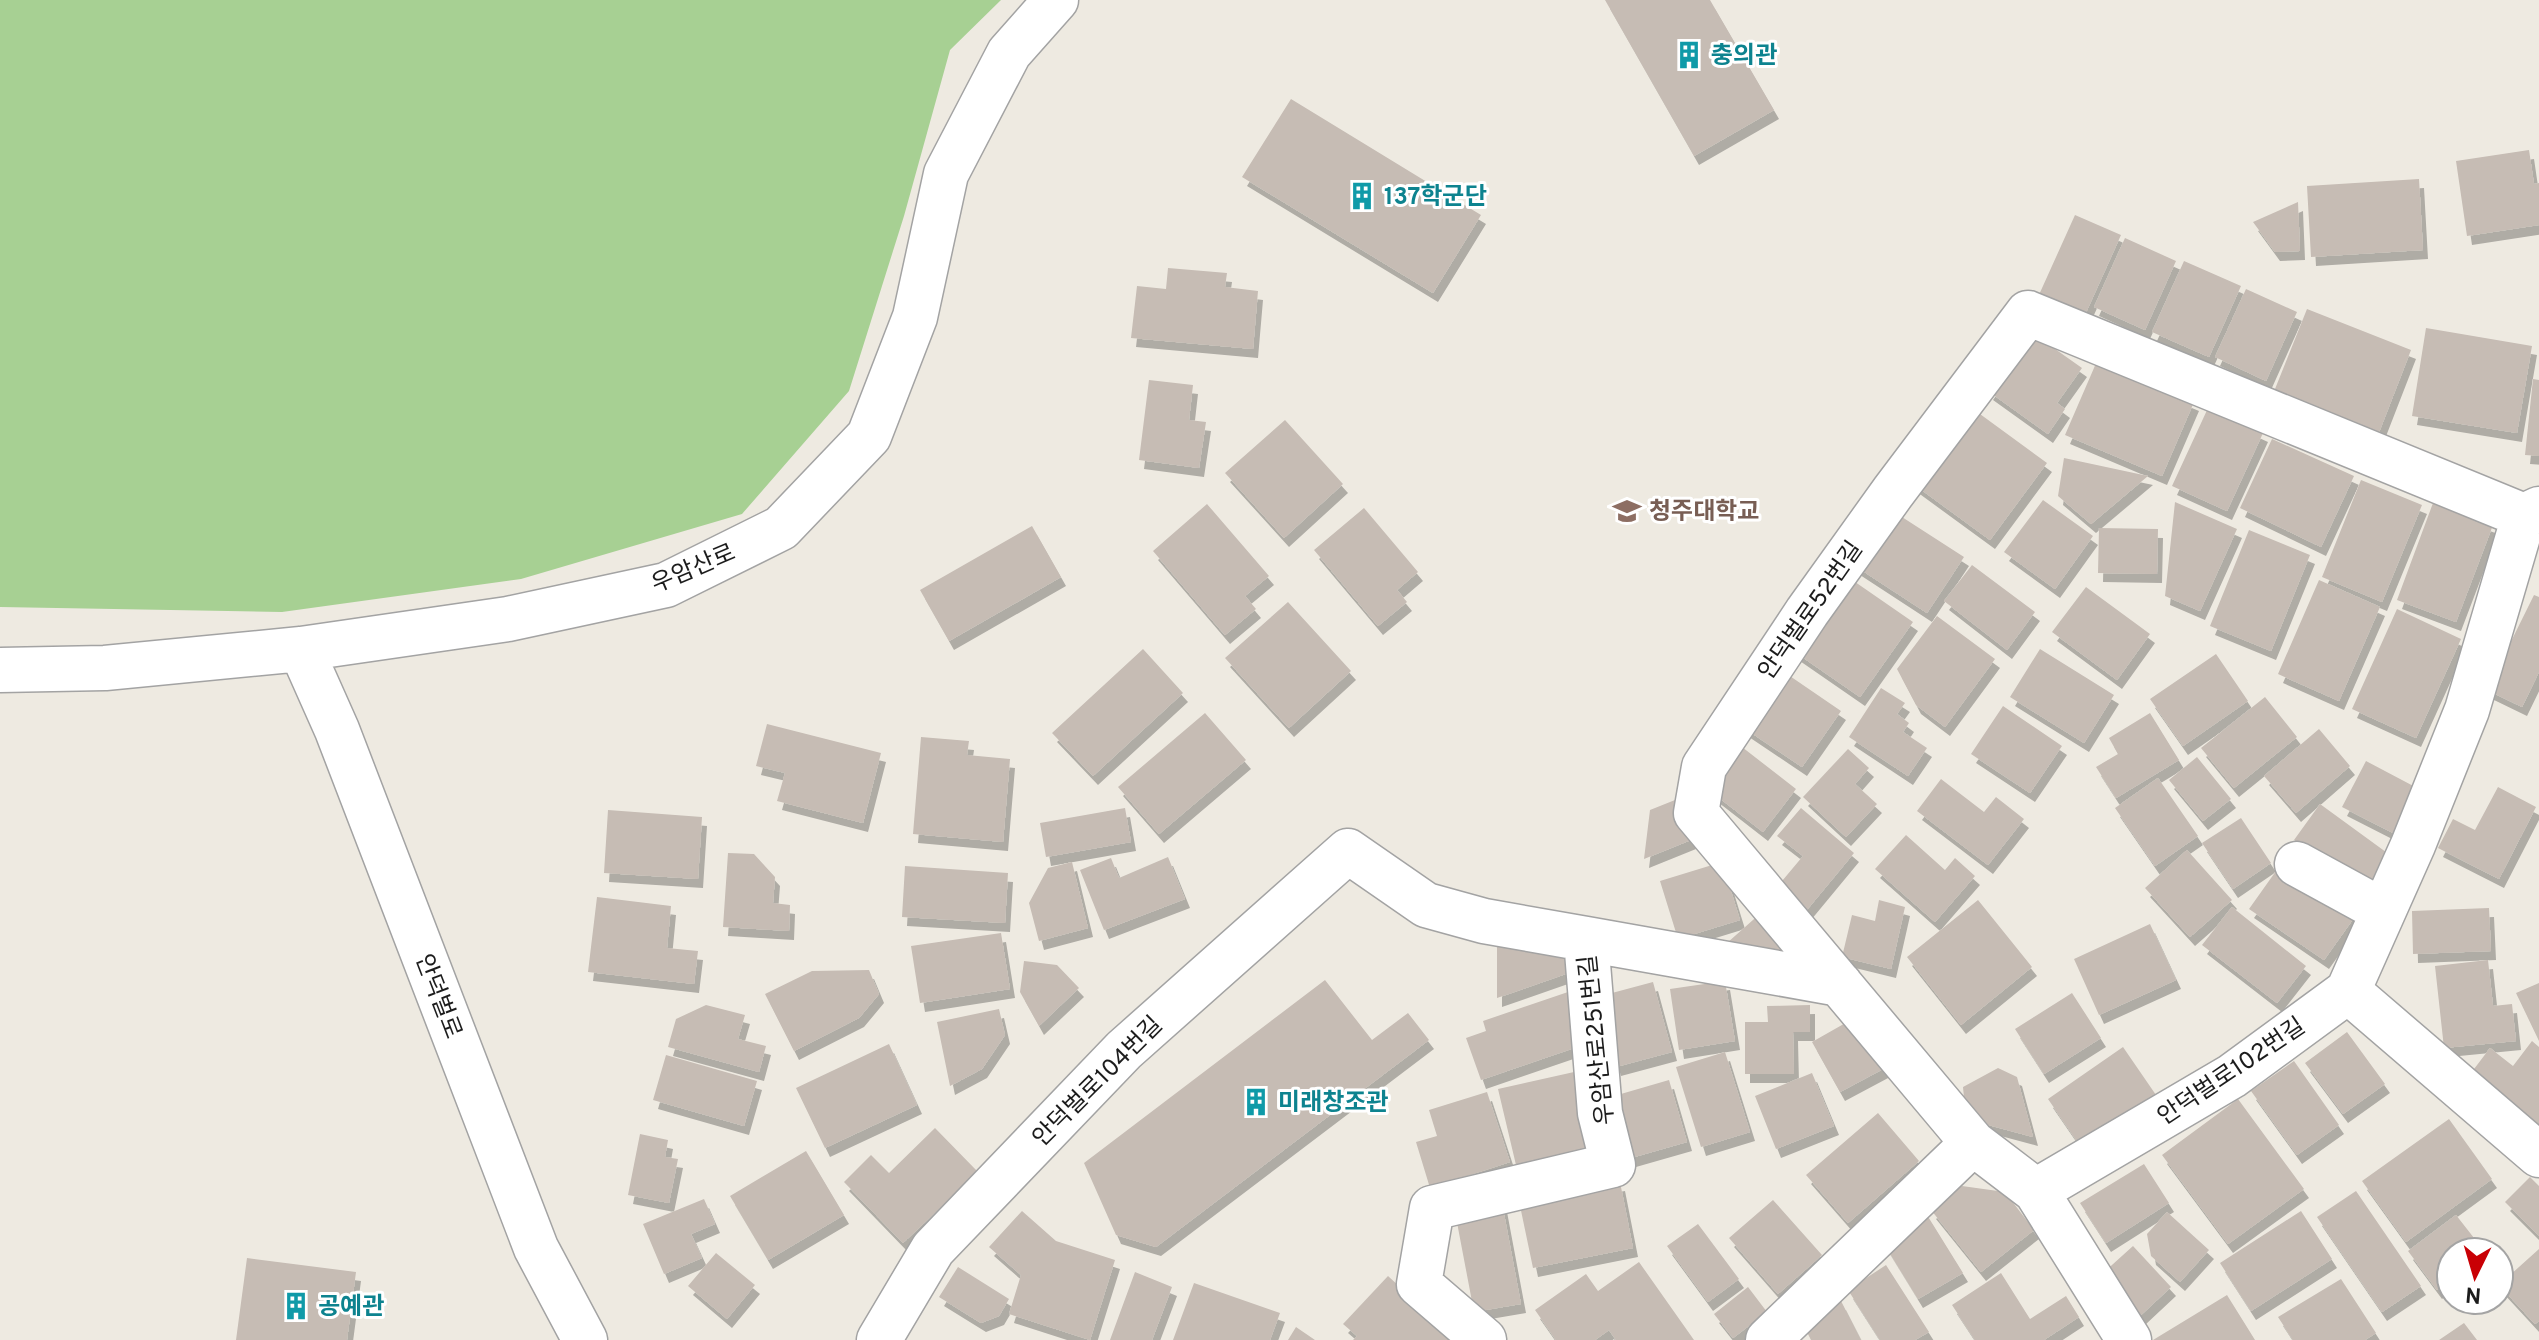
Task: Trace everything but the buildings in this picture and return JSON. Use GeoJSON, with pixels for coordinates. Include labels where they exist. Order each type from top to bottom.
{"type":"FeatureCollection","features":[{"type":"Feature","properties":{"kind":"street","name":"우암산로"},"geometry":{"type":"LineString","coordinates":[[0,670],[105,668],[301,649],[508,619],[666,585],[781,528],[869,436],[915,317],[946,174],[1009,53],[1056,0]]}},
{"type":"Feature","properties":{"kind":"street","name":"안덕벌로52번길"},"geometry":{"type":"LineString","coordinates":[[2129,1340],[2036,1191],[1973,1143],[1696,813],[1704,767],[1807,612],[2028,313],[2532,512]]}},
{"type":"Feature","properties":{"kind":"street"},"geometry":{"type":"LineString","coordinates":[[2532,512],[2467,710],[2348,991],[2539,1155]]}},
{"type":"Feature","properties":{"kind":"street","name":"안덕벌로"},"geometry":{"type":"LineString","coordinates":[[301,649],[337,730],[536,1248],[585,1340]]}},
{"type":"Feature","properties":{"kind":"street","name":"우암산로251번길"},"geometry":{"type":"LineString","coordinates":[[1348,851],[1426,905],[1484,921],[1840,984]]}},
{"type":"Feature","properties":{"kind":"street","name":"안덕벌로104번길"},"geometry":{"type":"LineString","coordinates":[[879,1340],[942,1239],[1124,1050],[1348,851]]}},
{"type":"Feature","properties":{"kind":"street"},"geometry":{"type":"LineString","coordinates":[[2297,864],[2383,911]]}},
{"type":"Feature","properties":{"kind":"street","name":"우암산로251번길"},"geometry":{"type":"LineString","coordinates":[[1484,1340],[1419,1284],[1432,1208],[1613,1165],[1600,1113],[1586,939]]}},
{"type":"Feature","properties":{"kind":"street","name":"안덕벌로102번길"},"geometry":{"type":"LineString","coordinates":[[2036,1191],[2232,1076],[2348,991]]}},
{"type":"Feature","properties":{"kind":"street"},"geometry":{"type":"LineString","coordinates":[[1768,1340],[1973,1143]]}},
{"type":"Feature","properties":{"kind":"green space"},"geometry":{"type":"Polygon","coordinates":[[[0,0],[1001,0],[950,50],[904,216],[849,391],[742,514],[521,579],[282,612],[0,607],[0,0]]]}},
{"type":"Feature","properties":{"kind":"place","name":"충의관"},"geometry":{"type":"Point","coordinates":[1689,55]}},
{"type":"Feature","properties":{"kind":"place","name":"137학군단"},"geometry":{"type":"Point","coordinates":[1362,196]}},
{"type":"Feature","properties":{"kind":"place","name":"청주대학교"},"geometry":{"type":"Point","coordinates":[1627,511]}},
{"type":"Feature","properties":{"kind":"place","name":"미래창조관"},"geometry":{"type":"Point","coordinates":[1256,1102]}},
{"type":"Feature","properties":{"kind":"place","name":"공예관"},"geometry":{"type":"Point","coordinates":[296,1306]}}]}
